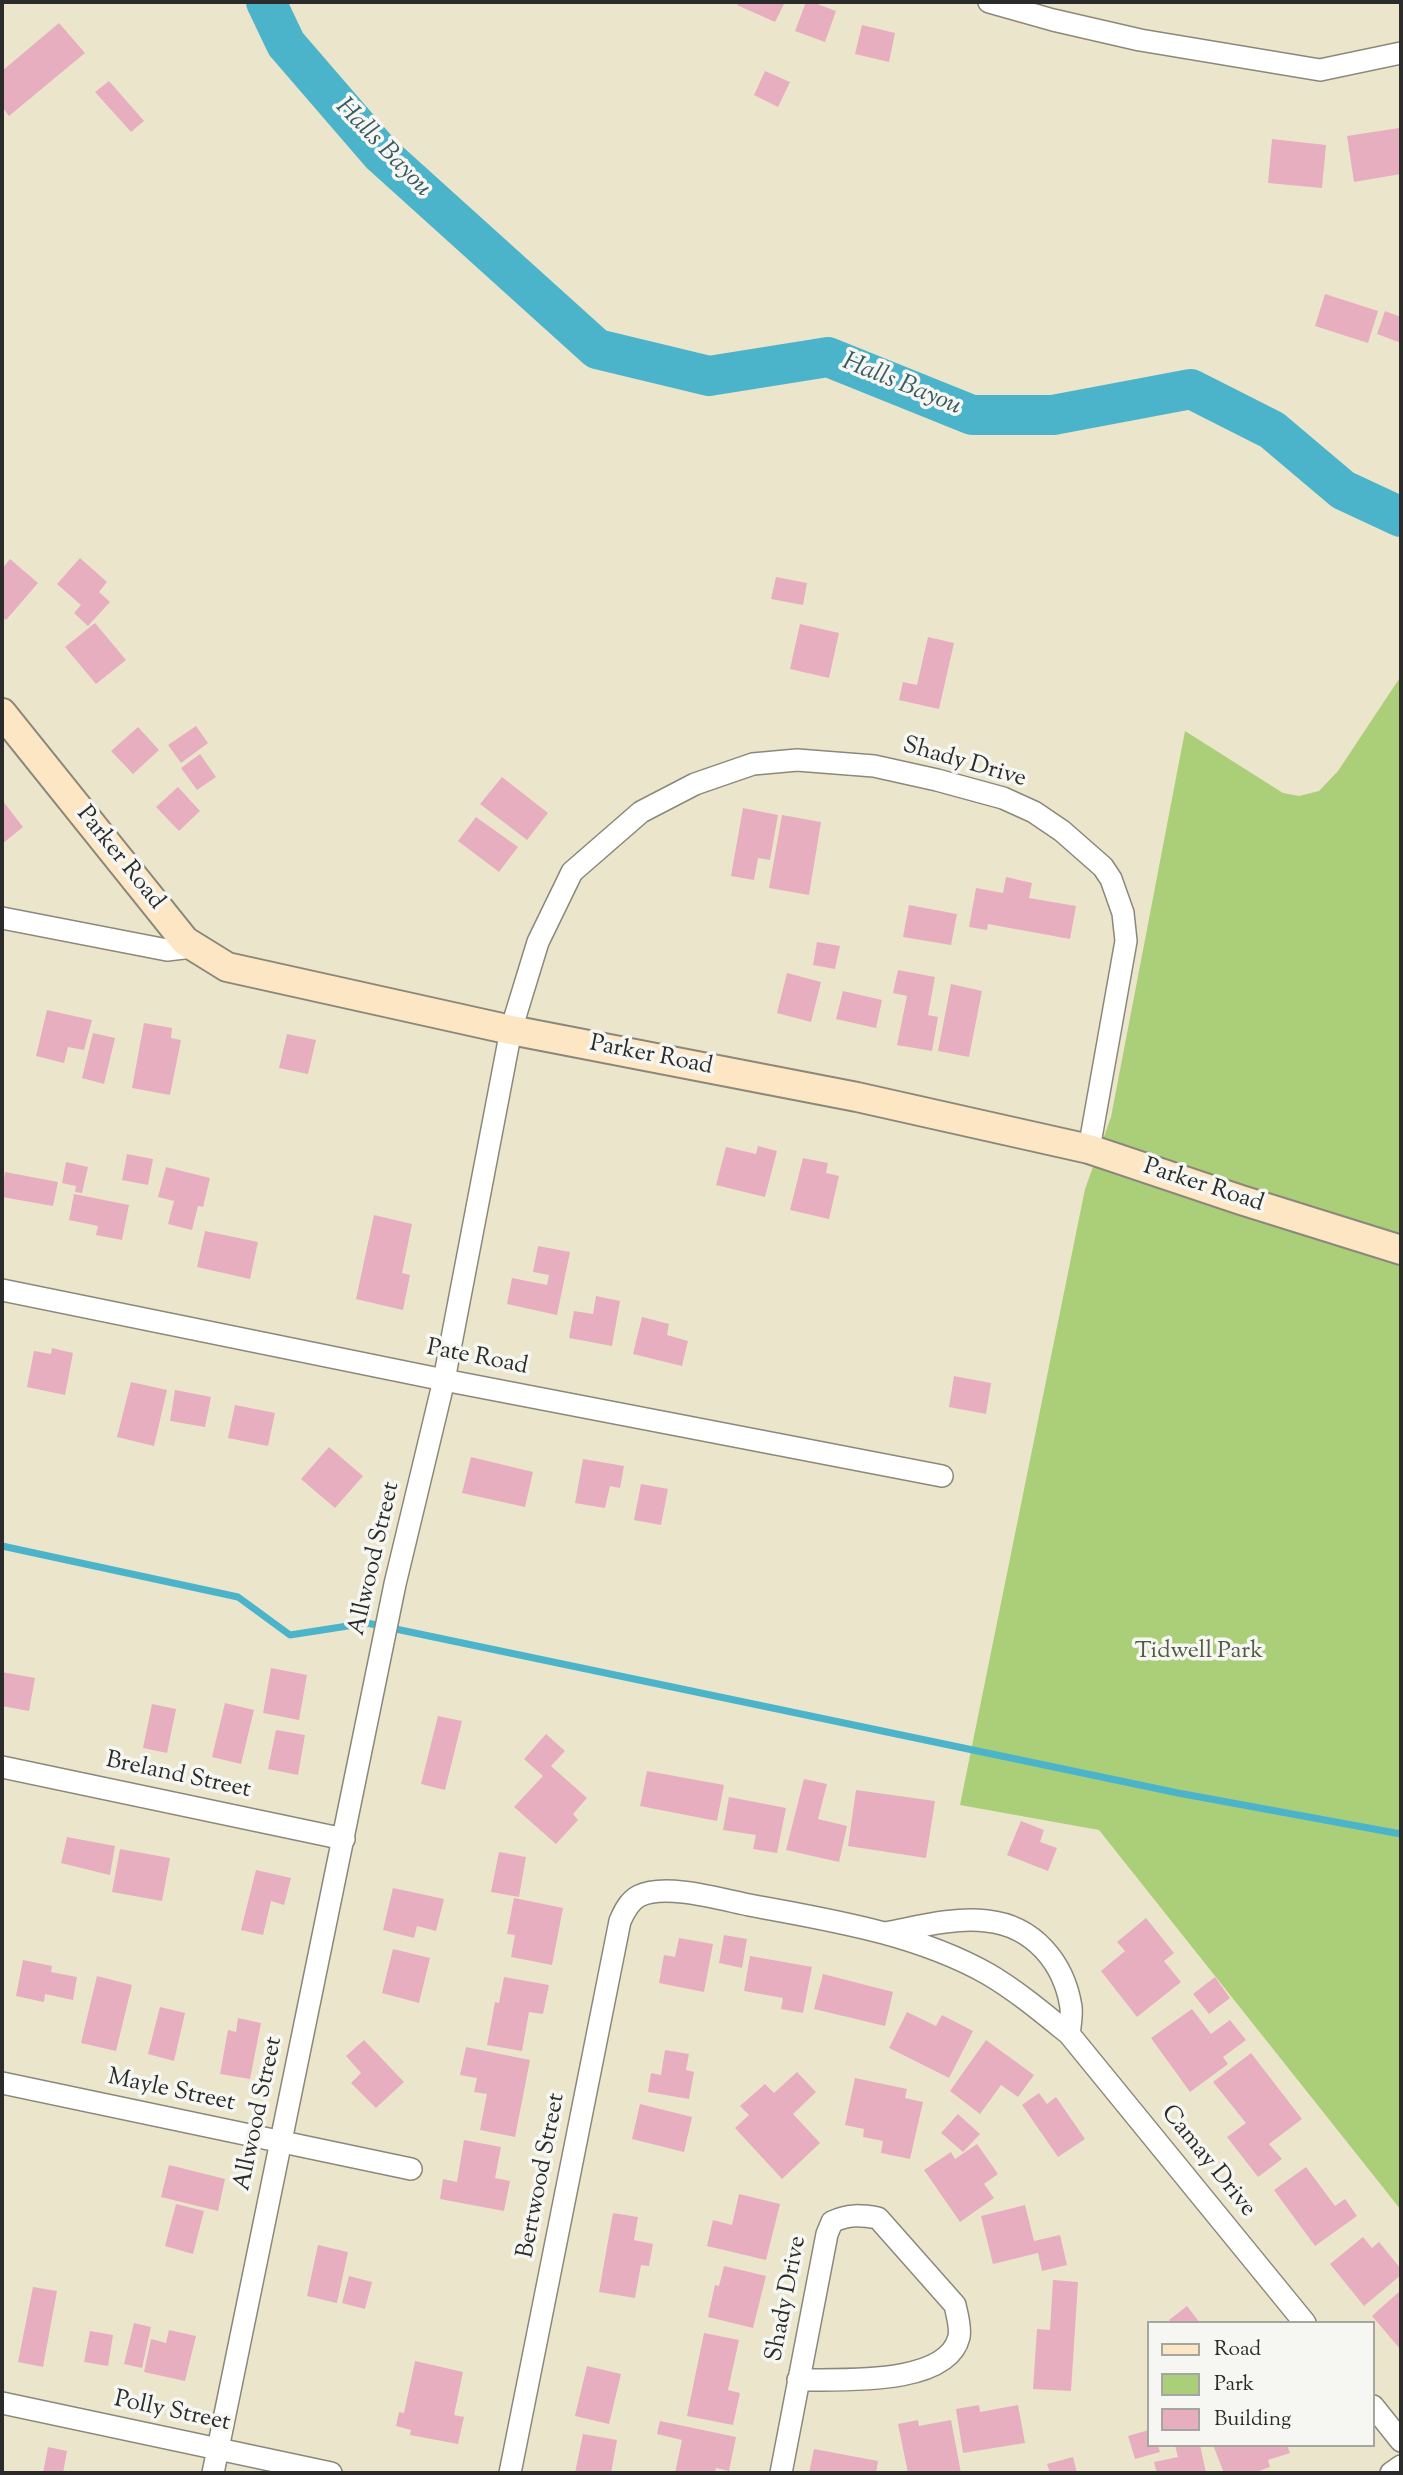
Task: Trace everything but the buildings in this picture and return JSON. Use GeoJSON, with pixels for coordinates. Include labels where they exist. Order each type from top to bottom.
{"type":"FeatureCollection","features":[{"type":"Feature","properties":{"kind":"main road","name":"Parker Road"},"geometry":{"type":"LineString","coordinates":[[2,713],[179,948],[226,967],[511,1030],[857,1097],[1089,1149],[1401,1250]]}},
{"type":"Feature","properties":{"kind":"street"},"geometry":{"type":"LineString","coordinates":[[989,2],[1140,40],[1320,70],[1401,53]]}},
{"type":"Feature","properties":{"kind":"street","name":"Shady Drive"},"geometry":{"type":"LineString","coordinates":[[753,764],[797,760],[874,766],[1003,797],[1034,812],[1062,831],[1103,867],[1118,892],[1126,941],[1089,1149]]}},
{"type":"Feature","properties":{"kind":"street","name":"Allwood Street"},"geometry":{"type":"LineString","coordinates":[[213,2473],[395,1584],[444,1380],[511,1030],[538,942],[572,872],[641,812],[695,784],[753,764]]}},
{"type":"Feature","properties":{"kind":"street"},"geometry":{"type":"LineString","coordinates":[[2,918],[179,948]]}},
{"type":"Feature","properties":{"kind":"street","name":"Pate Road"},"geometry":{"type":"LineString","coordinates":[[2,1290],[444,1380],[942,1476]]}},
{"type":"Feature","properties":{"kind":"street","name":"Breland Street"},"geometry":{"type":"LineString","coordinates":[[2,1767],[344,1839]]}},
{"type":"Feature","properties":{"kind":"street","name":"Camay Drive"},"geometry":{"type":"LineString","coordinates":[[639,1896],[674,1890],[852,1925],[945,1954],[988,1974],[1069,2034],[1303,2321]]}},
{"type":"Feature","properties":{"kind":"street","name":"Bertwood Street"},"geometry":{"type":"LineString","coordinates":[[510,2473],[620,1921],[627,1907],[639,1896]]}},
{"type":"Feature","properties":{"kind":"street","name":"Camay Drive"},"geometry":{"type":"LineString","coordinates":[[882,1933],[952,1921],[989,1921],[1023,1932],[1048,1952],[1063,1978],[1072,2010],[1069,2034]]}},
{"type":"Feature","properties":{"kind":"street","name":"Mayle Street"},"geometry":{"type":"LineString","coordinates":[[2,2084],[411,2169]]}},
{"type":"Feature","properties":{"kind":"street","name":"Shady Drive"},"geometry":{"type":"LineString","coordinates":[[780,2473],[798,2380],[827,2234],[832,2222],[844,2216],[878,2218],[888,2226],[955,2305],[959,2320],[959,2338],[951,2352],[940,2363],[917,2371],[885,2377],[798,2380]]}},
{"type":"Feature","properties":{"kind":"street","name":"Polly Street"},"geometry":{"type":"LineString","coordinates":[[2,2403],[331,2473]]}},
{"type":"Feature","properties":{"kind":"street"},"geometry":{"type":"LineString","coordinates":[[1375,2408],[1401,2441]]}},
{"type":"Feature","properties":{"kind":"street"},"geometry":{"type":"LineString","coordinates":[[1391,2473],[1401,2466]]}},
{"type":"Feature","properties":{"kind":"green space","name":"Tidwell Park"},"geometry":{"type":"Polygon","coordinates":[[[1401,676],[1401,2210],[1099,1830],[960,1805],[1085,1189],[1111,1117],[1185,731],[1283,793],[1299,796],[1319,791],[1338,771],[1401,676]]]}},
{"type":"Feature","properties":{"kind":"waterway","name":"Halls Bayou"},"geometry":{"type":"LineString","coordinates":[[266,2],[286,44],[381,154],[597,349],[709,376],[828,357],[972,415],[1053,415],[1191,389],[1272,430],[1343,490],[1401,517]]}},
{"type":"Feature","properties":{"kind":"waterway"},"geometry":{"type":"LineString","coordinates":[[2,1546],[238,1597],[290,1635],[367,1623],[1178,1793],[1401,1834]]}}]}
